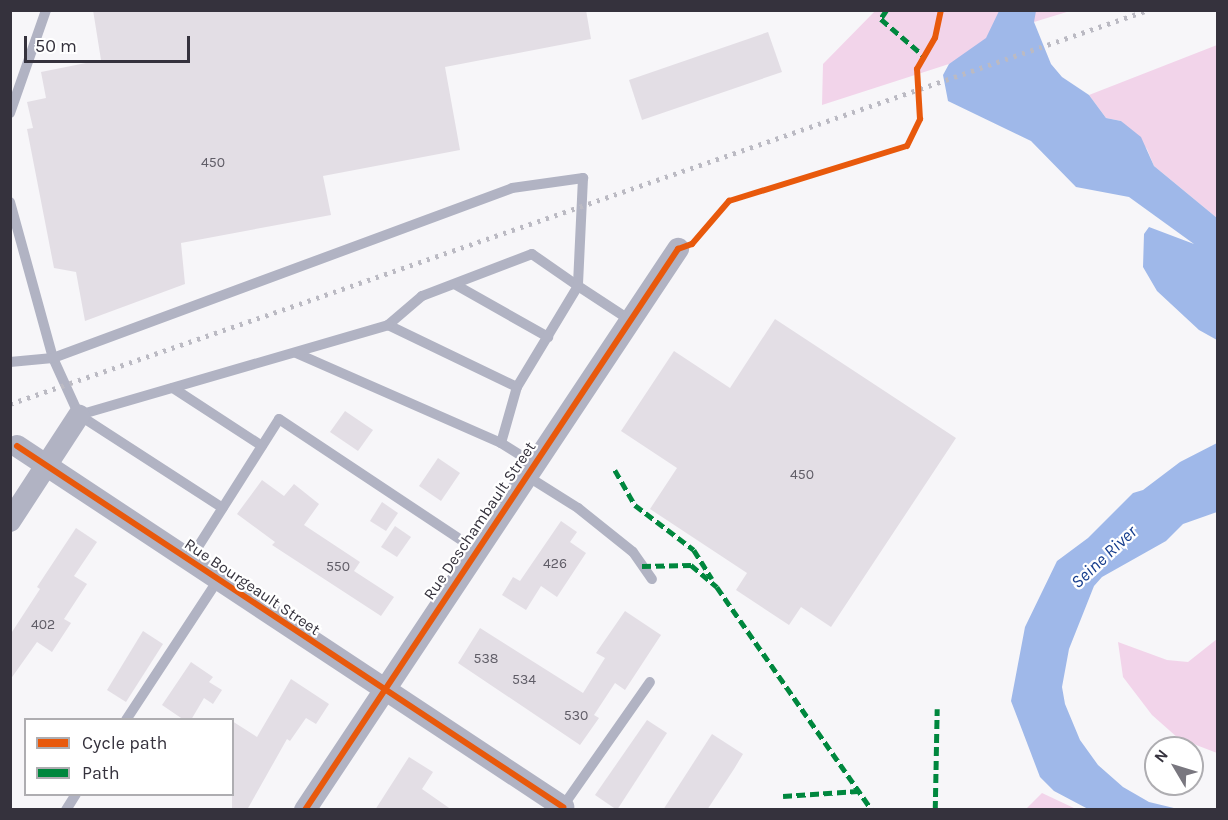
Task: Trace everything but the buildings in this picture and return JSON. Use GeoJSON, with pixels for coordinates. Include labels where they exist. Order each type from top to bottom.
{"type":"FeatureCollection","features":[{"type":"Feature","properties":{"kind":"street","name":"Rue Deschambault Street"},"geometry":{"type":"LineString","coordinates":[[305,810],[678,249]]}},
{"type":"Feature","properties":{"kind":"street"},"geometry":{"type":"LineString","coordinates":[[10,521],[80,415]]}},
{"type":"Feature","properties":{"kind":"street","name":"Rue Bourgeault Street"},"geometry":{"type":"LineString","coordinates":[[14,444],[382,691],[562,808]]}},
{"type":"Feature","properties":{"kind":"lane"},"geometry":{"type":"LineString","coordinates":[[10,113],[46,10]]}},
{"type":"Feature","properties":{"kind":"lane"},"geometry":{"type":"LineString","coordinates":[[10,362],[53,358],[512,189],[583,178],[578,286],[517,387],[501,443]]}},
{"type":"Feature","properties":{"kind":"lane"},"geometry":{"type":"LineString","coordinates":[[10,202],[53,358],[80,415],[223,508]]}},
{"type":"Feature","properties":{"kind":"lane"},"geometry":{"type":"LineString","coordinates":[[80,415],[388,324],[422,296],[456,285],[532,254],[630,320]]}},
{"type":"Feature","properties":{"kind":"lane"},"geometry":{"type":"LineString","coordinates":[[456,285],[548,337]]}},
{"type":"Feature","properties":{"kind":"lane"},"geometry":{"type":"LineString","coordinates":[[388,324],[517,387]]}},
{"type":"Feature","properties":{"kind":"lane"},"geometry":{"type":"LineString","coordinates":[[296,353],[501,443],[530,470],[633,552],[652,579]]}},
{"type":"Feature","properties":{"kind":"lane"},"geometry":{"type":"LineString","coordinates":[[173,388],[262,446]]}},
{"type":"Feature","properties":{"kind":"lane"},"geometry":{"type":"LineString","coordinates":[[189,561],[279,419],[477,550]]}},
{"type":"Feature","properties":{"kind":"lane"},"geometry":{"type":"LineString","coordinates":[[127,718],[218,580]]}},
{"type":"Feature","properties":{"kind":"lane"},"geometry":{"type":"LineString","coordinates":[[562,808],[650,682]]}},
{"type":"Feature","properties":{"kind":"lane"},"geometry":{"type":"LineString","coordinates":[[66,810],[75,796]]}},
{"type":"Feature","properties":{"kind":"shaded area"},"geometry":{"type":"Polygon","coordinates":[[[875,11],[1070,11],[1034,22],[949,64],[822,105],[823,64],[875,11]]]}},
{"type":"Feature","properties":{"kind":"shaded area"},"geometry":{"type":"Polygon","coordinates":[[[1217,45],[1217,218],[1154,166],[1147,149],[1121,121],[1106,118],[1089,95],[1217,45]]]}},
{"type":"Feature","properties":{"kind":"shaded area"},"geometry":{"type":"Polygon","coordinates":[[[1217,639],[1217,753],[1204,748],[1204,736],[1176,736],[1152,715],[1123,677],[1118,642],[1167,660],[1188,662],[1217,639]]]}},
{"type":"Feature","properties":{"kind":"shaded area"},"geometry":{"type":"Polygon","coordinates":[[[1042,793],[1076,809],[1026,809],[1042,793]]]}},
{"type":"Feature","properties":{"kind":"water"},"geometry":{"type":"Polygon","coordinates":[[[999,11],[1036,11],[1034,22],[1051,64],[1062,77],[1089,95],[1106,118],[1121,121],[1141,137],[1154,166],[1217,218],[1217,340],[1199,330],[1157,291],[1143,267],[1144,234],[1149,227],[1194,244],[1129,197],[1076,187],[1031,141],[948,101],[943,75],[949,64],[986,38],[999,11]]]}},
{"type":"Feature","properties":{"kind":"water","name":"Seine River"},"geometry":{"type":"Polygon","coordinates":[[[1217,443],[1217,512],[1183,524],[1166,541],[1102,577],[1094,586],[1069,649],[1062,687],[1065,704],[1080,740],[1098,765],[1123,787],[1149,802],[1178,809],[1088,809],[1054,791],[1040,777],[1011,701],[1025,627],[1057,561],[1088,538],[1133,493],[1143,490],[1180,462],[1217,443]]]}},
{"type":"Feature","properties":{"kind":"railway"},"geometry":{"type":"LineString","coordinates":[[10,404],[1148,10]]}},
{"type":"Feature","properties":{"kind":"marked path"},"geometry":{"type":"LineString","coordinates":[[887,10],[881,19],[924,56]]}},
{"type":"Feature","properties":{"kind":"marked path"},"geometry":{"type":"LineString","coordinates":[[615,470],[635,505],[694,550],[712,579]]}},
{"type":"Feature","properties":{"kind":"marked path"},"geometry":{"type":"LineString","coordinates":[[642,566],[691,565],[717,587],[872,810]]}},
{"type":"Feature","properties":{"kind":"marked path"},"geometry":{"type":"LineString","coordinates":[[935,810],[937,709]]}},
{"type":"Feature","properties":{"kind":"marked path"},"geometry":{"type":"LineString","coordinates":[[783,796],[858,791]]}},
{"type":"Feature","properties":{"kind":"cycle path"},"geometry":{"type":"LineString","coordinates":[[305,810],[678,249],[692,244],[729,201],[907,146],[920,119],[917,69],[935,38],[941,10]]}},
{"type":"Feature","properties":{"kind":"cycle path"},"geometry":{"type":"LineString","coordinates":[[17,446],[563,807]]}}]}
